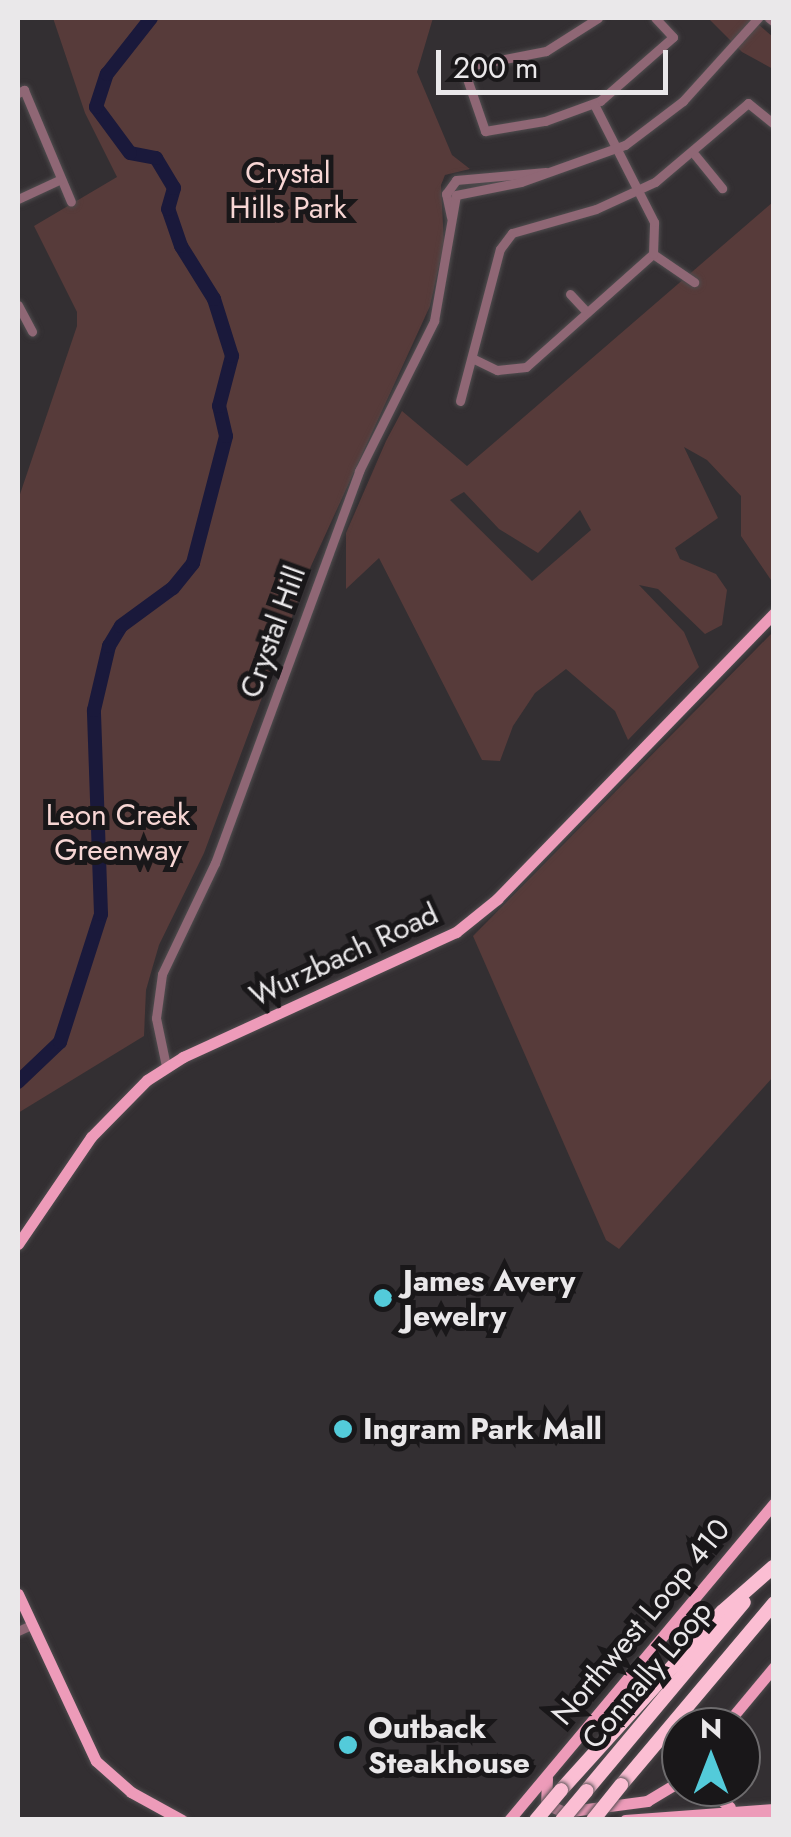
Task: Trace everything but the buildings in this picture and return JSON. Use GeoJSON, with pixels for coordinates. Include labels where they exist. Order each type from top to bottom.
{"type":"FeatureCollection","features":[{"type":"Feature","properties":{"kind":"highway"},"geometry":{"type":"LineString","coordinates":[[536,1820],[724,1611],[774,1566]]}},
{"type":"Feature","properties":{"kind":"highway","name":"Connally Loop"},"geometry":{"type":"LineString","coordinates":[[562,1820],[774,1566]]}},
{"type":"Feature","properties":{"kind":"highway","name":"Connally Loop"},"geometry":{"type":"LineString","coordinates":[[593,1820],[774,1603]]}},
{"type":"Feature","properties":{"kind":"main road","name":"Wurzbach Road"},"geometry":{"type":"LineString","coordinates":[[18,1241],[110,1114],[166,1066],[415,954],[478,916],[774,613]]}},
{"type":"Feature","properties":{"kind":"main road","name":"Northwest Loop 410"},"geometry":{"type":"LineString","coordinates":[[509,1820],[774,1502]]}},
{"type":"Feature","properties":{"kind":"main road"},"geometry":{"type":"LineString","coordinates":[[18,1594],[96,1761],[131,1792],[182,1820]]}},
{"type":"Feature","properties":{"kind":"main road"},"geometry":{"type":"LineString","coordinates":[[741,1707],[774,1667]]}},
{"type":"Feature","properties":{"kind":"main road"},"geometry":{"type":"LineString","coordinates":[[551,1770],[544,1797],[560,1812],[647,1801],[661,1792]]}},
{"type":"Feature","properties":{"kind":"main road"},"geometry":{"type":"LineString","coordinates":[[625,1820],[734,1808],[774,1810]]}},
{"type":"Feature","properties":{"kind":"main road"},"geometry":{"type":"LineString","coordinates":[[745,1820],[774,1810]]}},
{"type":"Feature","properties":{"kind":"street"},"geometry":{"type":"LineString","coordinates":[[598,18],[546,50],[462,67],[485,131],[594,104],[673,37],[655,18]]}},
{"type":"Feature","properties":{"kind":"street"},"geometry":{"type":"LineString","coordinates":[[553,172],[616,149],[684,101],[758,18]]}},
{"type":"Feature","properties":{"kind":"street"},"geometry":{"type":"LineString","coordinates":[[21,92],[71,202]]}},
{"type":"Feature","properties":{"kind":"street"},"geometry":{"type":"LineString","coordinates":[[460,401],[504,240],[524,228],[639,190],[695,155],[748,102],[774,124]]}},
{"type":"Feature","properties":{"kind":"street"},"geometry":{"type":"LineString","coordinates":[[472,358],[517,370],[653,254],[654,222],[594,104]]}},
{"type":"Feature","properties":{"kind":"street"},"geometry":{"type":"LineString","coordinates":[[695,155],[722,188]]}},
{"type":"Feature","properties":{"kind":"street","name":"Crystal Hill"},"geometry":{"type":"LineString","coordinates":[[166,1066],[156,1018],[162,974],[215,863],[359,471],[434,321],[448,267],[450,217],[446,194],[460,178],[553,172]]}},
{"type":"Feature","properties":{"kind":"street","name":"Crystal Hill"},"geometry":{"type":"LineString","coordinates":[[450,217],[460,192],[553,172]]}},
{"type":"Feature","properties":{"kind":"street"},"geometry":{"type":"LineString","coordinates":[[18,198],[60,179]]}},
{"type":"Feature","properties":{"kind":"street"},"geometry":{"type":"LineString","coordinates":[[653,254],[694,282]]}},
{"type":"Feature","properties":{"kind":"street"},"geometry":{"type":"LineString","coordinates":[[570,294],[587,312]]}},
{"type":"Feature","properties":{"kind":"street"},"geometry":{"type":"LineString","coordinates":[[18,305],[32,331]]}},
{"type":"Feature","properties":{"kind":"street"},"geometry":{"type":"LineString","coordinates":[[18,1631],[31,1625]]}},
{"type":"Feature","properties":{"kind":"green space"},"geometry":{"type":"Polygon","coordinates":[[[53,18],[433,18],[417,72],[452,155],[470,169],[445,175],[441,185],[444,244],[430,306],[311,566],[204,853],[159,945],[146,990],[144,1036],[18,1113],[18,500],[77,326],[77,312],[34,226],[117,177],[85,113],[53,18]]]}},
{"type":"Feature","properties":{"kind":"green space"},"geometry":{"type":"Polygon","coordinates":[[[708,18],[751,18],[773,37],[773,69],[742,52],[708,18]]]}},
{"type":"Feature","properties":{"kind":"green space"},"geometry":{"type":"Polygon","coordinates":[[[773,202],[773,583],[741,536],[741,496],[707,460],[684,447],[718,518],[675,548],[680,559],[716,574],[727,590],[722,625],[705,634],[658,589],[639,585],[684,632],[699,667],[628,740],[615,711],[566,669],[535,693],[513,726],[500,761],[482,760],[379,558],[346,589],[346,533],[402,411],[467,466],[773,202]],[[464,492],[450,500],[532,581],[591,530],[580,510],[538,553],[499,529],[464,492]]]}},
{"type":"Feature","properties":{"kind":"green space"},"geometry":{"type":"Polygon","coordinates":[[[773,632],[773,1077],[619,1249],[606,1240],[473,936],[773,632]]]}},
{"type":"Feature","properties":{"kind":"waterway"},"geometry":{"type":"LineString","coordinates":[[18,1082],[60,1042],[101,914],[94,710],[109,646],[121,626],[173,588],[193,563],[226,436],[219,406],[232,356],[214,299],[181,246],[168,209],[174,188],[156,158],[130,153],[96,107],[107,74],[151,18]]}},
{"type":"Feature","properties":{"kind":"place","name":"James Avery Jewelry"},"geometry":{"type":"Point","coordinates":[383,1298]}},
{"type":"Feature","properties":{"kind":"place","name":"Ingram Park Mall"},"geometry":{"type":"Point","coordinates":[343,1429]}},
{"type":"Feature","properties":{"kind":"place","name":"Outback Steakhouse"},"geometry":{"type":"Point","coordinates":[348,1745]}},
{"type":"Feature","properties":{"kind":"park label","name":"Crystal Hills Park"},"geometry":{"type":"Point","coordinates":[288,190]}},
{"type":"Feature","properties":{"kind":"park label","name":"Leon Creek Greenway"},"geometry":{"type":"Point","coordinates":[118,832]}}]}
